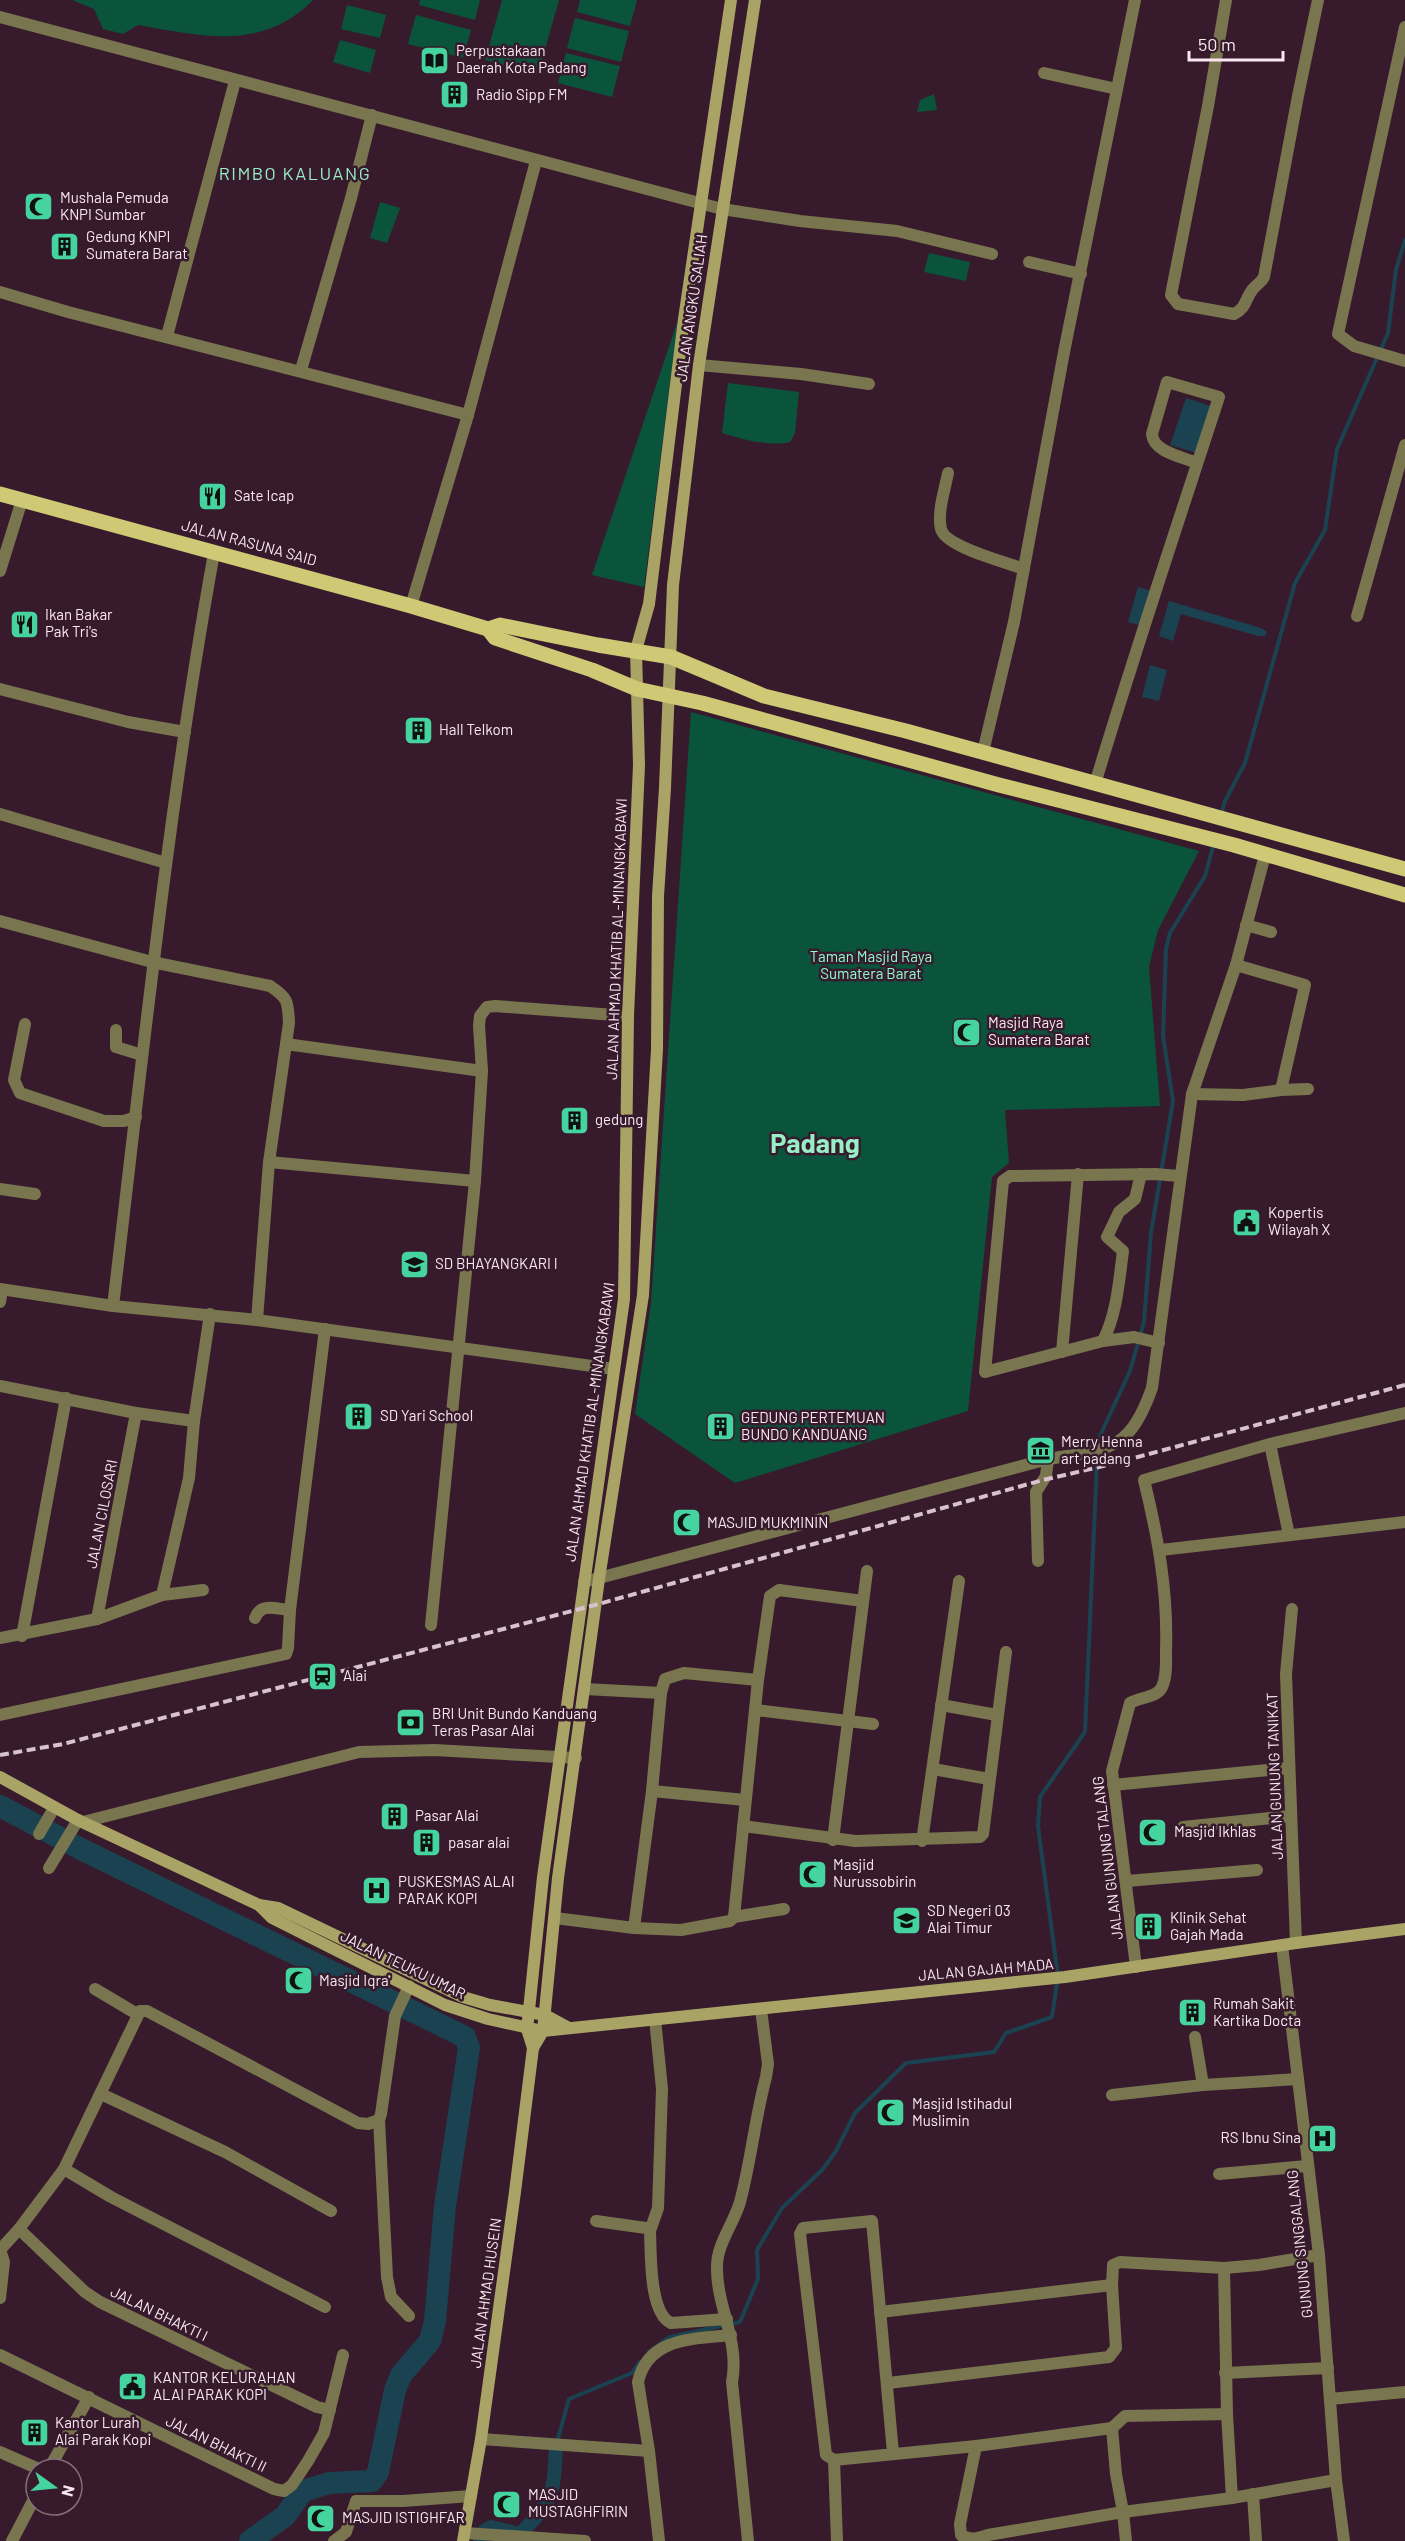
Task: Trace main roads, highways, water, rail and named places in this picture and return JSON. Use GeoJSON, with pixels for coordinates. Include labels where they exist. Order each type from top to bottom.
{"type":"FeatureCollection","features":[{"type":"Feature","properties":{"kind":"main road","name":"JALAN ANGKU SALIAH"},"geometry":{"type":"LineString","coordinates":[[636,650],[646,618],[701,204],[731,0]]}},
{"type":"Feature","properties":{"kind":"main road","name":"JALAN ANGKU SALIAH"},"geometry":{"type":"LineString","coordinates":[[671,657],[670,622],[699,365],[755,0]]}},
{"type":"Feature","properties":{"kind":"main road","name":"JALAN RASUNA SAID"},"geometry":{"type":"LineString","coordinates":[[0,494],[488,629]]}},
{"type":"Feature","properties":{"kind":"main road"},"geometry":{"type":"LineString","coordinates":[[1405,869],[906,731],[764,696],[671,657],[500,625],[488,629],[495,638],[592,670],[637,689],[702,703],[999,785],[1234,845],[1405,894]]}},
{"type":"Feature","properties":{"kind":"main road","name":"JALAN AHMAD KHATIB AL-MINANGKABAWI"},"geometry":{"type":"LineString","coordinates":[[527,2029],[543,1877],[624,1299],[628,1016],[639,765],[636,650]]}},
{"type":"Feature","properties":{"kind":"main road","name":"JALAN AHMAD KHATIB AL-MINANGKABAWI"},"geometry":{"type":"LineString","coordinates":[[543,2031],[558,1878],[599,1579],[643,1295],[657,1049],[658,896],[671,657]]}},
{"type":"Feature","properties":{"kind":"main road"},"geometry":{"type":"LineString","coordinates":[[625,1202],[648,1204]]}},
{"type":"Feature","properties":{"kind":"main road","name":"JALAN TEUKU UMAR"},"geometry":{"type":"LineString","coordinates":[[0,1778],[51,1812],[259,1905],[278,1908],[464,1997],[490,2005],[545,2015]]}},
{"type":"Feature","properties":{"kind":"main road"},"geometry":{"type":"LineString","coordinates":[[543,1877],[558,1878]]}},
{"type":"Feature","properties":{"kind":"main road","name":"JALAN TEUKU UMAR"},"geometry":{"type":"LineString","coordinates":[[259,1905],[272,1918],[407,1991],[466,2013],[543,2031]]}},
{"type":"Feature","properties":{"kind":"main road","name":"JALAN GAJAH MADA"},"geometry":{"type":"LineString","coordinates":[[543,2031],[1065,1977],[1405,1929]]}},
{"type":"Feature","properties":{"kind":"main road"},"geometry":{"type":"LineString","coordinates":[[545,2015],[569,2028]]}},
{"type":"Feature","properties":{"kind":"main road"},"geometry":{"type":"LineString","coordinates":[[527,2029],[533,2048]]}},
{"type":"Feature","properties":{"kind":"main road"},"geometry":{"type":"LineString","coordinates":[[533,2048],[543,2031]]}},
{"type":"Feature","properties":{"kind":"main road","name":"JALAN AHMAD HUSEIN"},"geometry":{"type":"LineString","coordinates":[[464,2537],[515,2192],[533,2048]]}},
{"type":"Feature","properties":{"kind":"water"},"geometry":{"type":"Polygon","coordinates":[[[1186,398],[1214,407],[1200,454],[1170,445],[1186,398]]]}},
{"type":"Feature","properties":{"kind":"water"},"geometry":{"type":"Polygon","coordinates":[[[1138,587],[1152,591],[1142,626],[1128,622],[1138,587]]]}},
{"type":"Feature","properties":{"kind":"water"},"geometry":{"type":"Polygon","coordinates":[[[1169,601],[1261,628],[1267,632],[1265,636],[1258,636],[1181,614],[1173,641],[1159,636],[1169,601]]]}},
{"type":"Feature","properties":{"kind":"water"},"geometry":{"type":"Polygon","coordinates":[[[1150,665],[1167,670],[1159,701],[1142,697],[1150,665]]]}},
{"type":"Feature","properties":{"kind":"waterway"},"geometry":{"type":"LineString","coordinates":[[1221,815],[1225,801],[1245,763],[1295,583],[1325,530],[1337,449],[1388,333],[1396,270],[1405,240]]}},
{"type":"Feature","properties":{"kind":"waterway"},"geometry":{"type":"LineString","coordinates":[[649,2352],[670,2337],[740,2322],[758,2279],[757,2250],[782,2208],[823,2169],[836,2151],[855,2113],[906,2063],[994,2052],[1006,2033],[1052,2017],[1058,1977],[1038,1826],[1040,1797],[1085,1732],[1098,1440],[1130,1371],[1144,1322],[1151,1233],[1173,1101],[1163,1036],[1166,949],[1170,933],[1205,876],[1214,843]]}},
{"type":"Feature","properties":{"kind":"waterway"},"geometry":{"type":"LineString","coordinates":[[0,1806],[81,1849],[465,2037],[469,2048],[445,2206],[435,2321],[430,2341],[401,2375],[395,2390],[378,2472],[372,2481],[329,2483],[303,2491],[285,2516],[250,2541]]}},
{"type":"Feature","properties":{"kind":"waterway"},"geometry":{"type":"LineString","coordinates":[[557,2442],[569,2399],[632,2373],[640,2362]]}},
{"type":"Feature","properties":{"kind":"waterway"},"geometry":{"type":"LineString","coordinates":[[480,2541],[484,2531],[491,2527],[520,2534],[540,2512],[553,2486],[556,2447]]}},
{"type":"Feature","properties":{"kind":"railway"},"geometry":{"type":"LineString","coordinates":[[0,1755],[63,1744],[595,1605],[1043,1480],[1108,1465],[1405,1385]]}},
{"type":"Feature","properties":{"kind":"place","name":"Perpustakaan Daerah Kota Padang"},"geometry":{"type":"Point","coordinates":[435,60]}},
{"type":"Feature","properties":{"kind":"place","name":"Radio Sipp FM"},"geometry":{"type":"Point","coordinates":[455,95]}},
{"type":"Feature","properties":{"kind":"place","name":"Mushala Pemuda KNPI Sumbar"},"geometry":{"type":"Point","coordinates":[39,207]}},
{"type":"Feature","properties":{"kind":"place","name":"Gedung KNPI Sumatera Barat"},"geometry":{"type":"Point","coordinates":[65,246]}},
{"type":"Feature","properties":{"kind":"place","name":"Sate Icap"},"geometry":{"type":"Point","coordinates":[213,496]}},
{"type":"Feature","properties":{"kind":"place","name":"Ikan Bakar Pak Tri's"},"geometry":{"type":"Point","coordinates":[24,624]}},
{"type":"Feature","properties":{"kind":"place","name":"Hall Telkom"},"geometry":{"type":"Point","coordinates":[418,730]}},
{"type":"Feature","properties":{"kind":"place","name":"Masjid Raya Sumatera Barat"},"geometry":{"type":"Point","coordinates":[967,1032]}},
{"type":"Feature","properties":{"kind":"place","name":"gedung"},"geometry":{"type":"Point","coordinates":[574,1120]}},
{"type":"Feature","properties":{"kind":"place","name":"Kopertis Wilayah X"},"geometry":{"type":"Point","coordinates":[1247,1222]}},
{"type":"Feature","properties":{"kind":"place","name":"SD BHAYANGKARI I"},"geometry":{"type":"Point","coordinates":[414,1264]}},
{"type":"Feature","properties":{"kind":"place","name":"SD Yari School"},"geometry":{"type":"Point","coordinates":[359,1416]}},
{"type":"Feature","properties":{"kind":"place","name":"GEDUNG PERTEMUAN BUNDO KANDUANG"},"geometry":{"type":"Point","coordinates":[720,1427]}},
{"type":"Feature","properties":{"kind":"place","name":"Merry Henna art padang"},"geometry":{"type":"Point","coordinates":[1040,1451]}},
{"type":"Feature","properties":{"kind":"place","name":"MASJID MUKMININ"},"geometry":{"type":"Point","coordinates":[686,1523]}},
{"type":"Feature","properties":{"kind":"place","name":"Alai"},"geometry":{"type":"Point","coordinates":[322,1676]}},
{"type":"Feature","properties":{"kind":"place","name":"BRI Unit Bundo Kanduang Teras Pasar Alai"},"geometry":{"type":"Point","coordinates":[411,1723]}},
{"type":"Feature","properties":{"kind":"place","name":"Pasar Alai"},"geometry":{"type":"Point","coordinates":[394,1816]}},
{"type":"Feature","properties":{"kind":"place","name":"Masjid Ikhlas"},"geometry":{"type":"Point","coordinates":[1153,1832]}},
{"type":"Feature","properties":{"kind":"place","name":"pasar alai"},"geometry":{"type":"Point","coordinates":[427,1843]}},
{"type":"Feature","properties":{"kind":"place","name":"Masjid Nurussobirin"},"geometry":{"type":"Point","coordinates":[812,1874]}},
{"type":"Feature","properties":{"kind":"place","name":"PUSKESMAS ALAI PARAK KOPI"},"geometry":{"type":"Point","coordinates":[377,1891]}},
{"type":"Feature","properties":{"kind":"place","name":"SD Negeri 03 Alai Timur"},"geometry":{"type":"Point","coordinates":[906,1920]}},
{"type":"Feature","properties":{"kind":"place","name":"Klinik Sehat Gajah Mada"},"geometry":{"type":"Point","coordinates":[1149,1927]}},
{"type":"Feature","properties":{"kind":"place","name":"Masjid Iqra'"},"geometry":{"type":"Point","coordinates":[298,1981]}},
{"type":"Feature","properties":{"kind":"place","name":"Rumah Sakit Kartika Docta"},"geometry":{"type":"Point","coordinates":[1192,2013]}},
{"type":"Feature","properties":{"kind":"place","name":"Masjid Istihadul Muslimin"},"geometry":{"type":"Point","coordinates":[891,2113]}},
{"type":"Feature","properties":{"kind":"place","name":"RS Ibnu Sina"},"geometry":{"type":"Point","coordinates":[1322,2138]}},
{"type":"Feature","properties":{"kind":"place","name":"KANTOR KELURAHAN ALAI PARAK KOPI"},"geometry":{"type":"Point","coordinates":[132,2387]}},
{"type":"Feature","properties":{"kind":"place","name":"Kantor Lurah Alai Parak Kopi"},"geometry":{"type":"Point","coordinates":[34,2432]}},
{"type":"Feature","properties":{"kind":"place","name":"MASJID MUSTAGHFIRIN"},"geometry":{"type":"Point","coordinates":[507,2504]}},
{"type":"Feature","properties":{"kind":"place","name":"MASJID ISTIGHFAR"},"geometry":{"type":"Point","coordinates":[321,2518]}},
{"type":"Feature","properties":{"kind":"district","name":"RIMBO KALUANG"},"geometry":{"type":"Point","coordinates":[295,174]}},
{"type":"Feature","properties":{"kind":"district","name":"Padang"},"geometry":{"type":"Point","coordinates":[815,1144]}},
{"type":"Feature","properties":{"kind":"park label","name":"Taman Masjid Raya Sumatera Barat"},"geometry":{"type":"Point","coordinates":[871,966]}}]}
